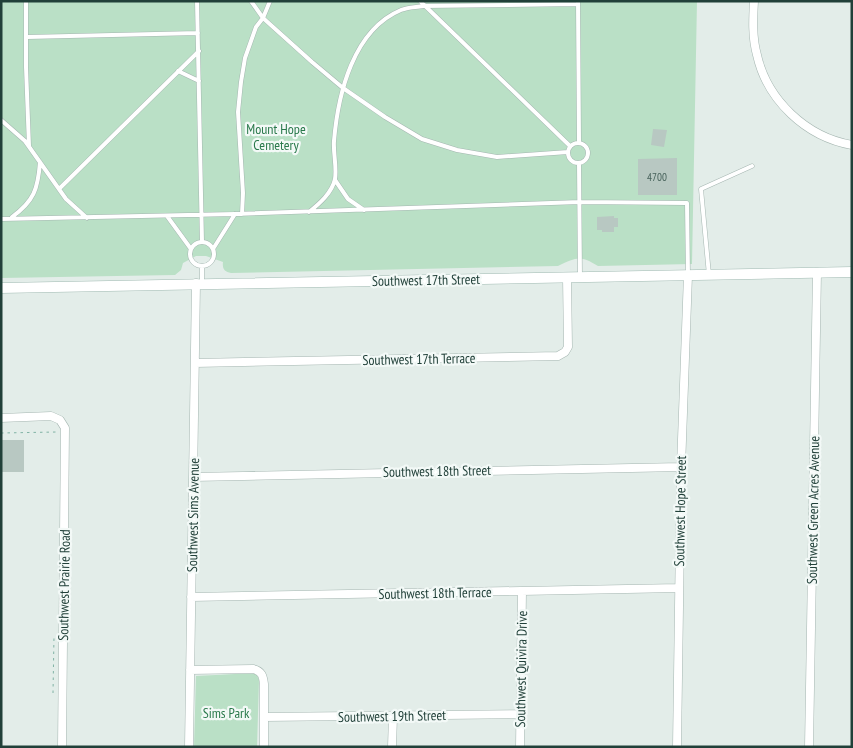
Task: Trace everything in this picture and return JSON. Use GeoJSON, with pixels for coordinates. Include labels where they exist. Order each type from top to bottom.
{"type":"FeatureCollection","features":[{"type":"Feature","properties":{"kind":"main road","name":"Southwest 17th Street"},"geometry":{"type":"LineString","coordinates":[[1,288],[852,272]]}},
{"type":"Feature","properties":{"kind":"street"},"geometry":{"type":"LineString","coordinates":[[754,1],[753,29],[757,56],[766,80],[774,93],[790,112],[809,128],[824,136],[852,145]]}},
{"type":"Feature","properties":{"kind":"street","name":"Southwest Green Acres Avenue"},"geometry":{"type":"LineString","coordinates":[[809,747],[817,272]]}},
{"type":"Feature","properties":{"kind":"street","name":"Southwest Hope Street"},"geometry":{"type":"LineString","coordinates":[[677,747],[681,467],[688,275]]}},
{"type":"Feature","properties":{"kind":"street","name":"Southwest 17th Terrace"},"geometry":{"type":"LineString","coordinates":[[195,363],[558,356],[565,352],[568,347],[568,277]]}},
{"type":"Feature","properties":{"kind":"street","name":"Southwest Sims Avenue"},"geometry":{"type":"LineString","coordinates":[[189,747],[195,363],[199,284]]}},
{"type":"Feature","properties":{"kind":"street"},"geometry":{"type":"LineString","coordinates":[[1,418],[51,416],[56,417],[63,428]]}},
{"type":"Feature","properties":{"kind":"street","name":"Southwest Prairie Road"},"geometry":{"type":"LineString","coordinates":[[62,747],[66,432],[63,428]]}},
{"type":"Feature","properties":{"kind":"street","name":"Southwest 18th Street"},"geometry":{"type":"LineString","coordinates":[[193,477],[681,467]]}},
{"type":"Feature","properties":{"kind":"street","name":"Southwest 18th Terrace"},"geometry":{"type":"LineString","coordinates":[[192,597],[679,588]]}},
{"type":"Feature","properties":{"kind":"street","name":"Southwest Quivira Drive"},"geometry":{"type":"LineString","coordinates":[[520,747],[522,591]]}},
{"type":"Feature","properties":{"kind":"street"},"geometry":{"type":"LineString","coordinates":[[190,670],[257,670],[263,676],[264,747]]}},
{"type":"Feature","properties":{"kind":"street","name":"Southwest 19th Street"},"geometry":{"type":"LineString","coordinates":[[264,717],[521,714]]}},
{"type":"Feature","properties":{"kind":"street"},"geometry":{"type":"LineString","coordinates":[[392,747],[393,716]]}},
{"type":"Feature","properties":{"kind":"lane"},"geometry":{"type":"LineString","coordinates":[[26,1],[29,146]]}},
{"type":"Feature","properties":{"kind":"lane"},"geometry":{"type":"LineString","coordinates":[[197,1],[202,242]]}},
{"type":"Feature","properties":{"kind":"lane"},"geometry":{"type":"LineString","coordinates":[[251,1],[263,18],[343,88],[385,117],[422,139],[457,150],[497,157],[568,152]]}},
{"type":"Feature","properties":{"kind":"lane"},"geometry":{"type":"LineString","coordinates":[[242,214],[243,193],[238,112],[245,58],[256,27],[263,18],[270,1]]}},
{"type":"Feature","properties":{"kind":"lane"},"geometry":{"type":"LineString","coordinates":[[420,1],[570,146]]}},
{"type":"Feature","properties":{"kind":"lane"},"geometry":{"type":"LineString","coordinates":[[309,212],[320,203],[334,180],[334,141],[343,88],[357,52],[373,29],[382,21],[404,9],[424,6],[578,3],[579,142]]}},
{"type":"Feature","properties":{"kind":"lane"},"geometry":{"type":"LineString","coordinates":[[27,37],[198,33]]}},
{"type":"Feature","properties":{"kind":"lane"},"geometry":{"type":"LineString","coordinates":[[59,189],[199,51]]}},
{"type":"Feature","properties":{"kind":"lane"},"geometry":{"type":"LineString","coordinates":[[178,72],[199,81]]}},
{"type":"Feature","properties":{"kind":"lane"},"geometry":{"type":"LineString","coordinates":[[1,120],[29,146],[66,200],[87,218]]}},
{"type":"Feature","properties":{"kind":"lane"},"geometry":{"type":"LineString","coordinates":[[579,142],[585,145],[588,154],[586,160],[579,163],[570,159],[568,152],[570,146],[579,142]]}},
{"type":"Feature","properties":{"kind":"lane"},"geometry":{"type":"LineString","coordinates":[[11,218],[22,211],[34,195],[38,187],[40,162]]}},
{"type":"Feature","properties":{"kind":"lane"},"geometry":{"type":"LineString","coordinates":[[579,163],[580,277]]}},
{"type":"Feature","properties":{"kind":"lane"},"geometry":{"type":"LineString","coordinates":[[710,275],[701,189],[752,166]]}},
{"type":"Feature","properties":{"kind":"lane"},"geometry":{"type":"LineString","coordinates":[[334,180],[348,199],[364,210]]}},
{"type":"Feature","properties":{"kind":"lane"},"geometry":{"type":"LineString","coordinates":[[1,219],[242,214],[580,202],[687,203],[688,275]]}},
{"type":"Feature","properties":{"kind":"lane"},"geometry":{"type":"LineString","coordinates":[[202,266],[210,263],[212,260],[213,248],[234,214]]}},
{"type":"Feature","properties":{"kind":"lane"},"geometry":{"type":"LineString","coordinates":[[167,216],[191,249]]}},
{"type":"Feature","properties":{"kind":"lane"},"geometry":{"type":"LineString","coordinates":[[202,266],[190,257],[191,249],[196,243],[202,242],[208,243],[213,248]]}},
{"type":"Feature","properties":{"kind":"lane"},"geometry":{"type":"LineString","coordinates":[[199,284],[202,266]]}},
{"type":"Feature","properties":{"kind":"path"},"geometry":{"type":"LineString","coordinates":[[1,433],[63,428]]}},
{"type":"Feature","properties":{"kind":"green space","name":"Mount Hope Cemetery"},"geometry":{"type":"Polygon","coordinates":[[[1,1],[697,1],[692,264],[598,266],[578,258],[558,266],[231,273],[224,270],[223,262],[206,256],[196,256],[183,263],[181,270],[175,275],[1,278],[1,1]]]}},
{"type":"Feature","properties":{"kind":"green space","name":"Sims Park"},"geometry":{"type":"Polygon","coordinates":[[[254,673],[259,680],[257,747],[194,747],[196,676],[254,673]]]}},
{"type":"Feature","properties":{"kind":"building"},"geometry":{"type":"Polygon","coordinates":[[[653,129],[667,130],[664,147],[651,145],[653,129]]]}},
{"type":"Feature","properties":{"kind":"building"},"geometry":{"type":"Polygon","coordinates":[[[677,158],[677,195],[638,195],[638,159],[677,158]]]}},
{"type":"Feature","properties":{"kind":"building"},"geometry":{"type":"Polygon","coordinates":[[[614,216],[614,218],[618,218],[618,227],[614,227],[614,232],[597,230],[597,217],[614,216]]]}},
{"type":"Feature","properties":{"kind":"building"},"geometry":{"type":"Polygon","coordinates":[[[1,440],[24,440],[24,472],[1,472],[1,440]]]}}]}
